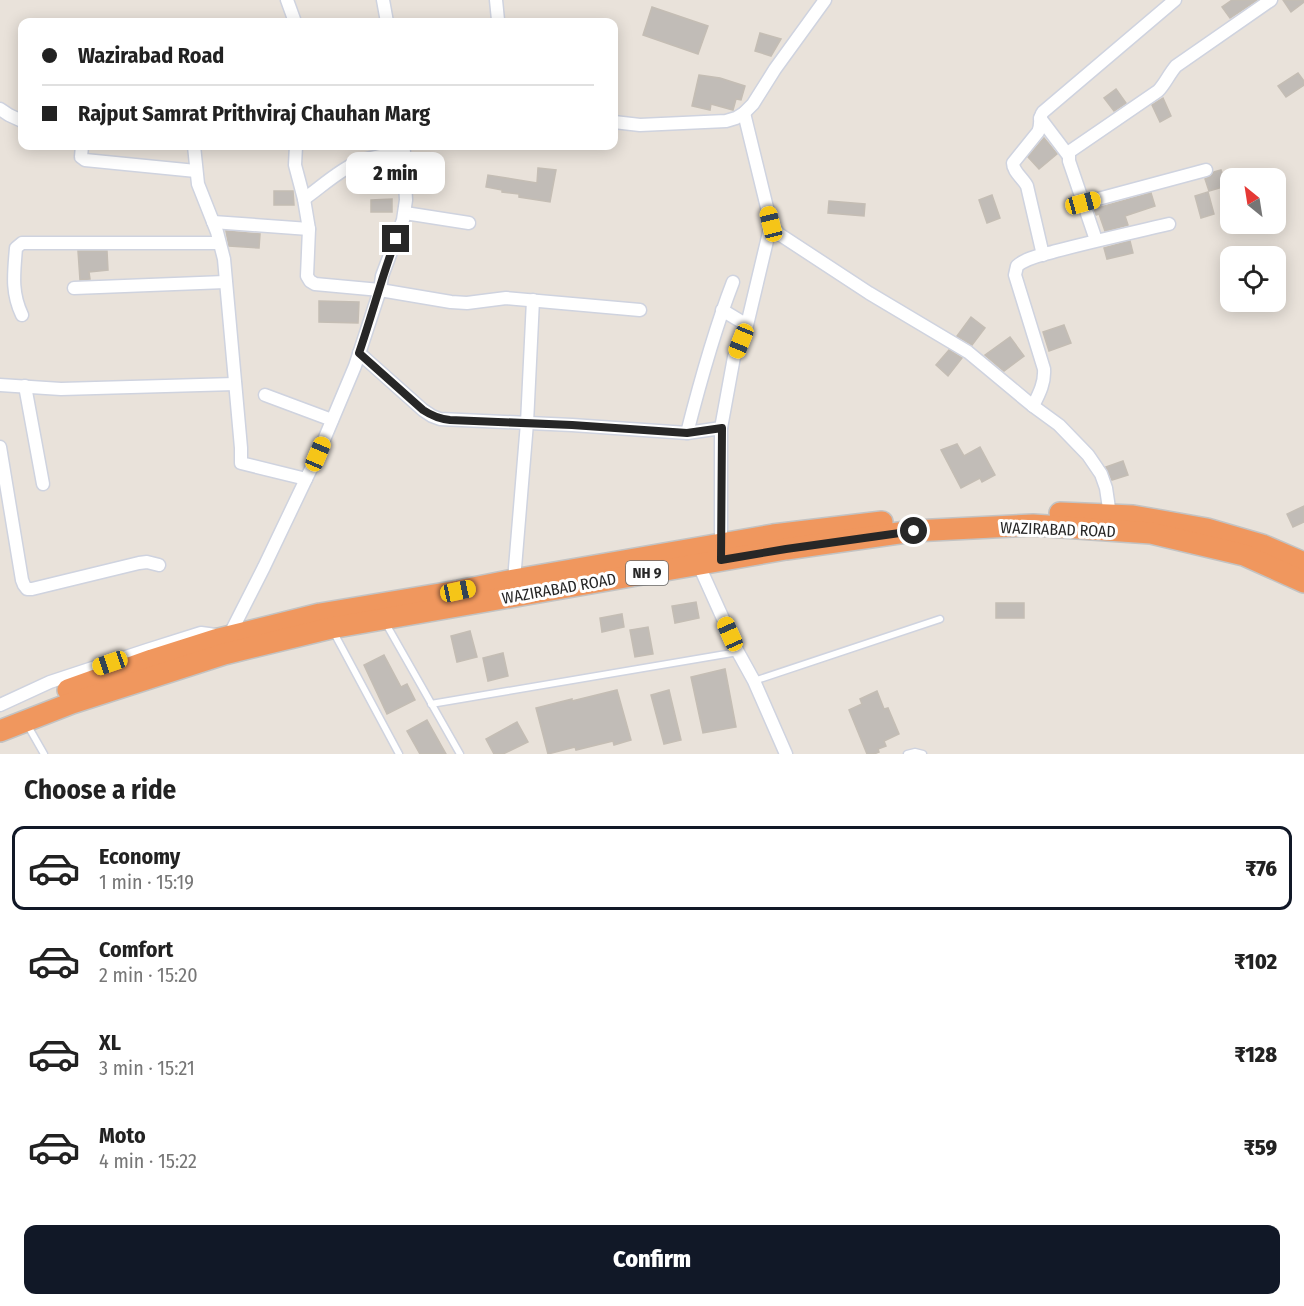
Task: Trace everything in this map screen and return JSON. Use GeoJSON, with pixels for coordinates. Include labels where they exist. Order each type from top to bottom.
{"type":"FeatureCollection","features":[{"type":"Feature","properties":{"kind":"highway","name":"WAZIRABAD ROAD"},"geometry":{"type":"LineString","coordinates":[[0,718],[72,688],[152,660],[383,619],[721,552],[773,535],[876,522],[1024,512],[1133,516],[1207,529],[1262,544],[1304,563]]}},
{"type":"Feature","properties":{"kind":"highway","name":"WAZIRABAD ROAD"},"geometry":{"type":"LineString","coordinates":[[721,552],[786,549],[914,531],[1033,525],[1151,533],[1244,555],[1304,582]]}},
{"type":"Feature","properties":{"kind":"highway","name":"WAZIRABAD ROAD"},"geometry":{"type":"LineString","coordinates":[[0,731],[232,644],[320,614],[514,580],[695,557]]}},
{"type":"Feature","properties":{"kind":"street"},"geometry":{"type":"LineString","coordinates":[[287,0],[294,18]]}},
{"type":"Feature","properties":{"kind":"street"},"geometry":{"type":"LineString","coordinates":[[382,0],[386,18]]}},
{"type":"Feature","properties":{"kind":"street"},"geometry":{"type":"LineString","coordinates":[[496,0],[498,18]]}},
{"type":"Feature","properties":{"kind":"street"},"geometry":{"type":"LineString","coordinates":[[618,122],[640,125],[726,121],[744,113],[753,104],[775,69],[825,0]]}},
{"type":"Feature","properties":{"kind":"street"},"geometry":{"type":"LineString","coordinates":[[1043,255],[1027,186],[1012,165],[1014,161],[1038,132],[1043,112],[1175,0]]}},
{"type":"Feature","properties":{"kind":"street"},"geometry":{"type":"LineString","coordinates":[[1068,155],[1072,148],[1158,91],[1176,66],[1271,0]]}},
{"type":"Feature","properties":{"kind":"street"},"geometry":{"type":"LineString","coordinates":[[0,109],[18,119]]}},
{"type":"Feature","properties":{"kind":"street"},"geometry":{"type":"LineString","coordinates":[[744,113],[771,224],[779,234],[869,293],[968,352],[1059,425],[1088,455],[1101,474],[1106,488],[1110,515]]}},
{"type":"Feature","properties":{"kind":"street"},"geometry":{"type":"LineString","coordinates":[[1040,118],[1068,155],[1096,240]]}},
{"type":"Feature","properties":{"kind":"street"},"geometry":{"type":"LineString","coordinates":[[82,150],[81,157],[85,160],[196,171]]}},
{"type":"Feature","properties":{"kind":"street"},"geometry":{"type":"LineString","coordinates":[[194,150],[201,193],[224,259],[241,463],[306,479]]}},
{"type":"Feature","properties":{"kind":"street"},"geometry":{"type":"LineString","coordinates":[[296,150],[295,165],[309,229],[307,276],[315,284],[380,290],[466,303],[506,298],[640,310]]}},
{"type":"Feature","properties":{"kind":"street"},"geometry":{"type":"LineString","coordinates":[[304,200],[358,161],[399,150]]}},
{"type":"Feature","properties":{"kind":"street"},"geometry":{"type":"LineString","coordinates":[[0,705],[50,682],[201,633],[232,644],[264,567],[306,479],[355,366],[380,290],[382,276],[405,213],[403,150]]}},
{"type":"Feature","properties":{"kind":"street"},"geometry":{"type":"LineString","coordinates":[[1083,203],[1206,170]]}},
{"type":"Feature","properties":{"kind":"street"},"geometry":{"type":"LineString","coordinates":[[405,213],[469,223]]}},
{"type":"Feature","properties":{"kind":"street"},"geometry":{"type":"LineString","coordinates":[[213,222],[309,229]]}},
{"type":"Feature","properties":{"kind":"street"},"geometry":{"type":"LineString","coordinates":[[721,552],[722,428],[734,357],[747,325],[771,224]]}},
{"type":"Feature","properties":{"kind":"street"},"geometry":{"type":"LineString","coordinates":[[1033,406],[1043,384],[1044,369],[1015,269],[1020,263],[1043,255],[1096,240],[1169,224]]}},
{"type":"Feature","properties":{"kind":"street"},"geometry":{"type":"LineString","coordinates":[[22,315],[14,288],[16,248],[22,243],[219,243]]}},
{"type":"Feature","properties":{"kind":"street"},"geometry":{"type":"LineString","coordinates":[[74,288],[225,282]]}},
{"type":"Feature","properties":{"kind":"street"},"geometry":{"type":"LineString","coordinates":[[687,433],[702,374],[733,282]]}},
{"type":"Feature","properties":{"kind":"street"},"geometry":{"type":"LineString","coordinates":[[514,580],[527,423],[533,300]]}},
{"type":"Feature","properties":{"kind":"street"},"geometry":{"type":"LineString","coordinates":[[722,310],[747,325]]}},
{"type":"Feature","properties":{"kind":"street"},"geometry":{"type":"LineString","coordinates":[[359,353],[423,410],[440,419],[687,433],[722,428]]}},
{"type":"Feature","properties":{"kind":"street"},"geometry":{"type":"LineString","coordinates":[[0,385],[61,389],[235,384]]}},
{"type":"Feature","properties":{"kind":"street"},"geometry":{"type":"LineString","coordinates":[[25,386],[43,483]]}},
{"type":"Feature","properties":{"kind":"street"},"geometry":{"type":"LineString","coordinates":[[265,395],[332,420]]}},
{"type":"Feature","properties":{"kind":"street"},"geometry":{"type":"LineString","coordinates":[[0,447],[22,580],[27,589],[139,563],[159,565]]}},
{"type":"Feature","properties":{"kind":"street"},"geometry":{"type":"LineString","coordinates":[[695,557],[786,754]]}},
{"type":"Feature","properties":{"kind":"lane"},"geometry":{"type":"LineString","coordinates":[[754,681],[940,618]]}},
{"type":"Feature","properties":{"kind":"lane"},"geometry":{"type":"LineString","coordinates":[[383,619],[460,754]]}},
{"type":"Feature","properties":{"kind":"lane"},"geometry":{"type":"LineString","coordinates":[[331,628],[399,754]]}},
{"type":"Feature","properties":{"kind":"lane"},"geometry":{"type":"LineString","coordinates":[[431,704],[738,652]]}},
{"type":"Feature","properties":{"kind":"lane"},"geometry":{"type":"LineString","coordinates":[[26,721],[44,754]]}},
{"type":"Feature","properties":{"kind":"lane"},"geometry":{"type":"LineString","coordinates":[[908,754],[915,752],[923,754]]}},
{"type":"Feature","properties":{"kind":"building"},"geometry":{"type":"Polygon","coordinates":[[[1232,0],[1257,0],[1230,18],[1222,7],[1232,0]]]}},
{"type":"Feature","properties":{"kind":"building"},"geometry":{"type":"Polygon","coordinates":[[[1283,0],[1304,0],[1304,2],[1291,12],[1283,0]]]}},
{"type":"Feature","properties":{"kind":"building"},"geometry":{"type":"Polygon","coordinates":[[[652,7],[708,26],[698,54],[643,35],[652,7]]]}},
{"type":"Feature","properties":{"kind":"building"},"geometry":{"type":"Polygon","coordinates":[[[760,33],[781,39],[771,56],[755,51],[760,33]]]}},
{"type":"Feature","properties":{"kind":"building"},"geometry":{"type":"Polygon","coordinates":[[[1298,73],[1304,85],[1286,97],[1278,86],[1298,73]]]}},
{"type":"Feature","properties":{"kind":"building"},"geometry":{"type":"Polygon","coordinates":[[[699,75],[720,78],[745,86],[741,100],[736,99],[733,110],[711,104],[710,110],[692,106],[699,75]]]}},
{"type":"Feature","properties":{"kind":"building"},"geometry":{"type":"Polygon","coordinates":[[[1116,89],[1126,103],[1114,111],[1104,98],[1116,89]]]}},
{"type":"Feature","properties":{"kind":"building"},"geometry":{"type":"Polygon","coordinates":[[[1163,98],[1171,116],[1160,122],[1152,105],[1163,98]]]}},
{"type":"Feature","properties":{"kind":"building"},"geometry":{"type":"Polygon","coordinates":[[[1044,138],[1057,154],[1039,169],[1028,157],[1044,138]]]}},
{"type":"Feature","properties":{"kind":"building"},"geometry":{"type":"Polygon","coordinates":[[[538,168],[556,170],[550,202],[519,197],[519,194],[486,187],[488,175],[537,183],[538,168]]]}},
{"type":"Feature","properties":{"kind":"building"},"geometry":{"type":"Polygon","coordinates":[[[1220,170],[1220,188],[1209,191],[1205,179],[1220,170]]]}},
{"type":"Feature","properties":{"kind":"building"},"geometry":{"type":"Polygon","coordinates":[[[274,191],[293,191],[294,205],[274,205],[274,191]]]}},
{"type":"Feature","properties":{"kind":"building"},"geometry":{"type":"Polygon","coordinates":[[[1208,192],[1214,214],[1201,218],[1195,196],[1208,192]]]}},
{"type":"Feature","properties":{"kind":"building"},"geometry":{"type":"Polygon","coordinates":[[[1151,193],[1155,206],[1125,216],[1128,225],[1105,231],[1099,214],[1096,215],[1094,209],[1151,193]]]}},
{"type":"Feature","properties":{"kind":"building"},"geometry":{"type":"Polygon","coordinates":[[[992,195],[1000,218],[987,223],[979,200],[992,195]]]}},
{"type":"Feature","properties":{"kind":"building"},"geometry":{"type":"Polygon","coordinates":[[[392,199],[392,212],[371,212],[371,200],[392,199]]]}},
{"type":"Feature","properties":{"kind":"building"},"geometry":{"type":"Polygon","coordinates":[[[829,201],[865,204],[864,216],[828,213],[829,201]]]}},
{"type":"Feature","properties":{"kind":"building"},"geometry":{"type":"Polygon","coordinates":[[[226,231],[260,234],[259,248],[229,246],[226,231]]]}},
{"type":"Feature","properties":{"kind":"building"},"geometry":{"type":"Polygon","coordinates":[[[1130,241],[1133,253],[1107,259],[1104,248],[1130,241]]]}},
{"type":"Feature","properties":{"kind":"building"},"geometry":{"type":"Polygon","coordinates":[[[78,251],[107,251],[108,270],[89,272],[90,279],[80,280],[78,251]]]}},
{"type":"Feature","properties":{"kind":"building"},"geometry":{"type":"Polygon","coordinates":[[[319,301],[359,302],[358,323],[319,322],[319,301]]]}},
{"type":"Feature","properties":{"kind":"building"},"geometry":{"type":"Polygon","coordinates":[[[971,317],[985,328],[972,345],[957,336],[971,317]]]}},
{"type":"Feature","properties":{"kind":"building"},"geometry":{"type":"Polygon","coordinates":[[[1064,325],[1071,343],[1049,351],[1043,332],[1064,325]]]}},
{"type":"Feature","properties":{"kind":"building"},"geometry":{"type":"Polygon","coordinates":[[[1010,337],[1024,356],[1004,371],[985,355],[1010,337]]]}},
{"type":"Feature","properties":{"kind":"building"},"geometry":{"type":"Polygon","coordinates":[[[949,350],[962,358],[948,376],[936,365],[949,350]]]}},
{"type":"Feature","properties":{"kind":"building"},"geometry":{"type":"Polygon","coordinates":[[[957,444],[964,456],[980,447],[995,475],[982,482],[980,478],[961,488],[941,450],[957,444]]]}},
{"type":"Feature","properties":{"kind":"building"},"geometry":{"type":"Polygon","coordinates":[[[1123,461],[1128,475],[1112,480],[1106,467],[1123,461]]]}},
{"type":"Feature","properties":{"kind":"building"},"geometry":{"type":"Polygon","coordinates":[[[1304,506],[1304,522],[1293,527],[1287,514],[1304,506]]]}},
{"type":"Feature","properties":{"kind":"building"},"geometry":{"type":"Polygon","coordinates":[[[696,602],[699,618],[675,623],[672,606],[696,602]]]}},
{"type":"Feature","properties":{"kind":"building"},"geometry":{"type":"Polygon","coordinates":[[[996,603],[1024,603],[1024,618],[996,618],[996,603]]]}},
{"type":"Feature","properties":{"kind":"building"},"geometry":{"type":"Polygon","coordinates":[[[622,614],[624,627],[602,632],[600,618],[622,614]]]}},
{"type":"Feature","properties":{"kind":"building"},"geometry":{"type":"Polygon","coordinates":[[[648,627],[653,654],[635,657],[630,630],[648,627]]]}},
{"type":"Feature","properties":{"kind":"building"},"geometry":{"type":"Polygon","coordinates":[[[470,631],[477,657],[457,662],[451,636],[470,631]]]}},
{"type":"Feature","properties":{"kind":"building"},"geometry":{"type":"Polygon","coordinates":[[[503,653],[508,676],[488,681],[483,658],[503,653]]]}},
{"type":"Feature","properties":{"kind":"building"},"geometry":{"type":"Polygon","coordinates":[[[384,655],[401,687],[407,684],[415,700],[387,714],[364,665],[384,655]]]}},
{"type":"Feature","properties":{"kind":"building"},"geometry":{"type":"Polygon","coordinates":[[[725,669],[736,727],[703,733],[691,677],[725,669]]]}},
{"type":"Feature","properties":{"kind":"building"},"geometry":{"type":"Polygon","coordinates":[[[617,690],[631,740],[614,745],[613,741],[576,750],[575,747],[548,754],[536,708],[617,690]]]}},
{"type":"Feature","properties":{"kind":"building"},"geometry":{"type":"Polygon","coordinates":[[[669,690],[681,740],[664,744],[651,695],[669,690]]]}},
{"type":"Feature","properties":{"kind":"building"},"geometry":{"type":"Polygon","coordinates":[[[877,691],[884,709],[888,708],[899,734],[884,741],[886,746],[878,749],[879,752],[867,754],[849,710],[862,704],[860,699],[877,691]]]}},
{"type":"Feature","properties":{"kind":"building"},"geometry":{"type":"Polygon","coordinates":[[[427,720],[446,754],[420,754],[407,731],[427,720]]]}},
{"type":"Feature","properties":{"kind":"building"},"geometry":{"type":"Polygon","coordinates":[[[517,722],[528,742],[503,754],[494,754],[486,739],[517,722]]]}},
{"type":"Feature","properties":{"kind":"route"},"geometry":{"type":"LineString","coordinates":[[396,239],[382,276],[380,290],[359,353],[432,416],[450,420],[687,433],[722,428],[721,560],[914,531]]}}]}
